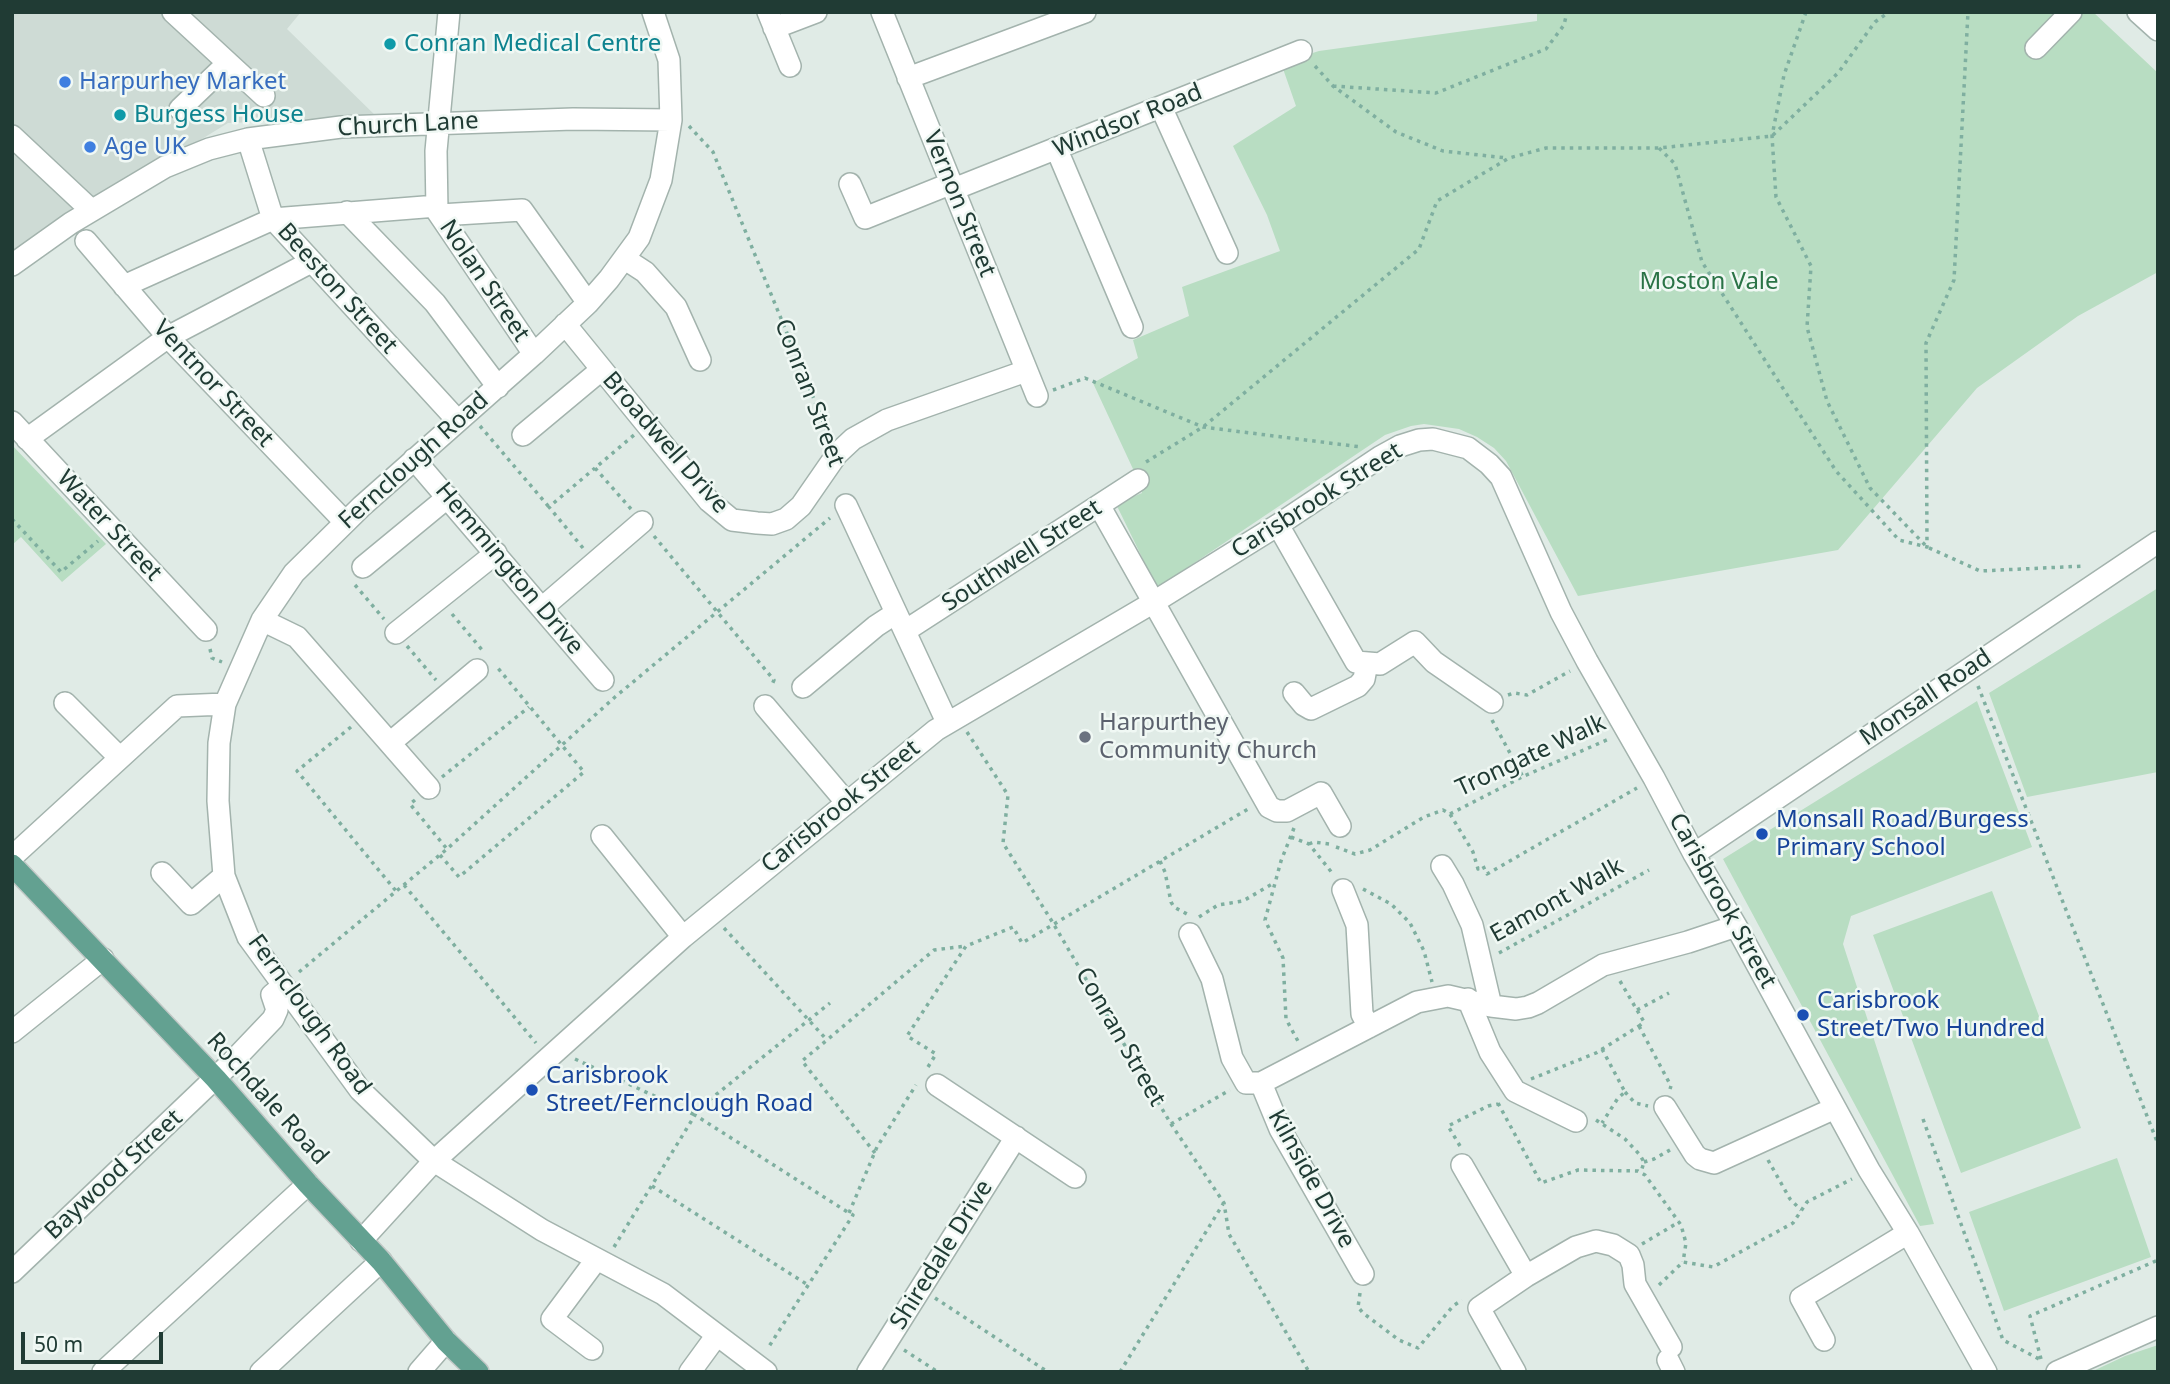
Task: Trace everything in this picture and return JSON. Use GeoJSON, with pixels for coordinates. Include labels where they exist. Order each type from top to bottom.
{"type":"FeatureCollection","features":[{"type":"Feature","properties":{"kind":"main road","name":"Rochdale Road"},"geometry":{"type":"LineString","coordinates":[[12,865],[216,1079],[308,1184],[381,1261],[446,1341],[478,1372]]}},
{"type":"Feature","properties":{"kind":"street"},"geometry":{"type":"LineString","coordinates":[[173,12],[264,96]]}},
{"type":"Feature","properties":{"kind":"street","name":"Nolan Street"},"geometry":{"type":"LineString","coordinates":[[449,12],[438,123],[438,211],[534,354]]}},
{"type":"Feature","properties":{"kind":"street","name":"Fernclough Road"},"geometry":{"type":"LineString","coordinates":[[653,12],[669,60],[671,120],[661,180],[639,238],[588,303],[498,387],[345,522],[294,573],[262,620],[225,704],[217,776],[225,876],[248,937],[283,986],[360,1090],[433,1161],[542,1230],[663,1294],[762,1368]]}},
{"type":"Feature","properties":{"kind":"street"},"geometry":{"type":"LineString","coordinates":[[790,66],[771,20],[816,12]]}},
{"type":"Feature","properties":{"kind":"street","name":"Vernon Street"},"geometry":{"type":"LineString","coordinates":[[882,12],[1037,396]]}},
{"type":"Feature","properties":{"kind":"street"},"geometry":{"type":"LineString","coordinates":[[908,78],[1085,12]]}},
{"type":"Feature","properties":{"kind":"street"},"geometry":{"type":"LineString","coordinates":[[2036,48],[2071,12]]}},
{"type":"Feature","properties":{"kind":"street"},"geometry":{"type":"LineString","coordinates":[[2138,12],[2158,30]]}},
{"type":"Feature","properties":{"kind":"street","name":"Windsor Road"},"geometry":{"type":"LineString","coordinates":[[850,184],[865,218],[1057,150],[1301,51]]}},
{"type":"Feature","properties":{"kind":"street"},"geometry":{"type":"LineString","coordinates":[[180,109],[228,63]]}},
{"type":"Feature","properties":{"kind":"street"},"geometry":{"type":"LineString","coordinates":[[1161,107],[1227,253]]}},
{"type":"Feature","properties":{"kind":"street","name":"Church Lane"},"geometry":{"type":"LineString","coordinates":[[12,265],[91,210],[165,167],[209,149],[248,139],[341,127],[627,117],[671,120]]}},
{"type":"Feature","properties":{"kind":"street"},"geometry":{"type":"LineString","coordinates":[[12,136],[91,210]]}},
{"type":"Feature","properties":{"kind":"street","name":"Beeston Street"},"geometry":{"type":"LineString","coordinates":[[248,139],[273,219],[311,262],[463,416]]}},
{"type":"Feature","properties":{"kind":"street"},"geometry":{"type":"LineString","coordinates":[[1057,150],[1132,327]]}},
{"type":"Feature","properties":{"kind":"street"},"geometry":{"type":"LineString","coordinates":[[124,286],[273,219],[347,212],[522,210],[588,303]]}},
{"type":"Feature","properties":{"kind":"street"},"geometry":{"type":"LineString","coordinates":[[347,212],[435,303],[498,387]]}},
{"type":"Feature","properties":{"kind":"street","name":"Ventnor Street"},"geometry":{"type":"LineString","coordinates":[[86,241],[168,337],[345,522]]}},
{"type":"Feature","properties":{"kind":"street"},"geometry":{"type":"LineString","coordinates":[[625,259],[645,272],[676,307],[700,360]]}},
{"type":"Feature","properties":{"kind":"street"},"geometry":{"type":"LineString","coordinates":[[27,439],[168,337],[311,262]]}},
{"type":"Feature","properties":{"kind":"street","name":"Broadwell Drive"},"geometry":{"type":"LineString","coordinates":[[565,324],[709,501],[732,520],[772,524],[786,519],[801,506],[837,454],[853,439],[887,420],[1026,371]]}},
{"type":"Feature","properties":{"kind":"street"},"geometry":{"type":"LineString","coordinates":[[523,435],[601,370]]}},
{"type":"Feature","properties":{"kind":"street","name":"Water Street"},"geometry":{"type":"LineString","coordinates":[[12,422],[206,630]]}},
{"type":"Feature","properties":{"kind":"street","name":"Carisbrook Street"},"geometry":{"type":"LineString","coordinates":[[361,1241],[433,1161],[684,937],[942,726],[1154,602],[1278,525],[1380,457],[1399,446],[1433,439],[1468,448],[1501,477],[1561,612],[1587,661],[1869,1170],[1908,1233],[1986,1372]]}},
{"type":"Feature","properties":{"kind":"street","name":"Hemmington Drive"},"geometry":{"type":"LineString","coordinates":[[414,459],[603,680]]}},
{"type":"Feature","properties":{"kind":"street","name":"Southwell Street"},"geometry":{"type":"LineString","coordinates":[[803,687],[876,626],[900,622],[1100,507],[1138,480]]}},
{"type":"Feature","properties":{"kind":"street"},"geometry":{"type":"LineString","coordinates":[[363,567],[448,497]]}},
{"type":"Feature","properties":{"kind":"street"},"geometry":{"type":"LineString","coordinates":[[846,505],[900,622],[942,726]]}},
{"type":"Feature","properties":{"kind":"street"},"geometry":{"type":"LineString","coordinates":[[1100,507],[1269,807],[1277,811],[1287,811],[1321,793],[1340,826]]}},
{"type":"Feature","properties":{"kind":"street"},"geometry":{"type":"LineString","coordinates":[[542,608],[642,522]]}},
{"type":"Feature","properties":{"kind":"street"},"geometry":{"type":"LineString","coordinates":[[1278,525],[1356,662],[1380,664],[1415,642],[1434,662],[1492,702]]}},
{"type":"Feature","properties":{"kind":"street","name":"Monsall Road"},"geometry":{"type":"LineString","coordinates":[[1694,855],[2158,542]]}},
{"type":"Feature","properties":{"kind":"street"},"geometry":{"type":"LineString","coordinates":[[396,633],[496,553]]}},
{"type":"Feature","properties":{"kind":"street"},"geometry":{"type":"LineString","coordinates":[[262,620],[297,637],[429,788]]}},
{"type":"Feature","properties":{"kind":"street"},"geometry":{"type":"LineString","coordinates":[[1294,693],[1311,709],[1358,686],[1364,679],[1367,663]]}},
{"type":"Feature","properties":{"kind":"street"},"geometry":{"type":"LineString","coordinates":[[390,743],[487,665]]}},
{"type":"Feature","properties":{"kind":"street"},"geometry":{"type":"LineString","coordinates":[[65,703],[120,758]]}},
{"type":"Feature","properties":{"kind":"street"},"geometry":{"type":"LineString","coordinates":[[12,857],[177,706],[225,704]]}},
{"type":"Feature","properties":{"kind":"street"},"geometry":{"type":"LineString","coordinates":[[765,706],[847,803]]}},
{"type":"Feature","properties":{"kind":"street"},"geometry":{"type":"LineString","coordinates":[[602,836],[684,937]]}},
{"type":"Feature","properties":{"kind":"street"},"geometry":{"type":"LineString","coordinates":[[1442,866],[1472,925],[1491,1006]]}},
{"type":"Feature","properties":{"kind":"street"},"geometry":{"type":"LineString","coordinates":[[162,873],[191,904],[225,876]]}},
{"type":"Feature","properties":{"kind":"street"},"geometry":{"type":"LineString","coordinates":[[1341,887],[1357,925],[1362,1014],[1369,1027]]}},
{"type":"Feature","properties":{"kind":"street"},"geometry":{"type":"LineString","coordinates":[[1249,1081],[1307,1059],[1417,1002],[1448,996],[1516,1009],[1538,1003],[1609,963],[1736,926]]}},
{"type":"Feature","properties":{"kind":"street","name":"Kilnside Drive"},"geometry":{"type":"LineString","coordinates":[[1190,934],[1212,979],[1232,1058],[1280,1129],[1363,1274]]}},
{"type":"Feature","properties":{"kind":"street"},"geometry":{"type":"LineString","coordinates":[[12,1032],[103,959]]}},
{"type":"Feature","properties":{"kind":"street","name":"Baywood Street"},"geometry":{"type":"LineString","coordinates":[[12,1272],[216,1079],[273,1019],[277,1010],[272,995],[283,986]]}},
{"type":"Feature","properties":{"kind":"street"},"geometry":{"type":"LineString","coordinates":[[1468,999],[1490,1052],[1512,1086],[1520,1094],[1564,1120]]}},
{"type":"Feature","properties":{"kind":"street"},"geometry":{"type":"LineString","coordinates":[[937,1085],[1075,1177]]}},
{"type":"Feature","properties":{"kind":"street"},"geometry":{"type":"LineString","coordinates":[[1665,1107],[1700,1159],[1714,1163],[1835,1108]]}},
{"type":"Feature","properties":{"kind":"street","name":"Shiredale Drive"},"geometry":{"type":"LineString","coordinates":[[868,1372],[1016,1137]]}},
{"type":"Feature","properties":{"kind":"street"},"geometry":{"type":"LineString","coordinates":[[1462,1165],[1526,1276]]}},
{"type":"Feature","properties":{"kind":"street"},"geometry":{"type":"LineString","coordinates":[[103,1372],[308,1184]]}},
{"type":"Feature","properties":{"kind":"street"},"geometry":{"type":"LineString","coordinates":[[1824,1340],[1801,1298],[1908,1233]]}},
{"type":"Feature","properties":{"kind":"street"},"geometry":{"type":"LineString","coordinates":[[1515,1372],[1479,1308],[1526,1276],[1588,1242],[1604,1242],[1626,1253],[1633,1265],[1635,1284],[1671,1350]]}},
{"type":"Feature","properties":{"kind":"street"},"geometry":{"type":"LineString","coordinates":[[261,1372],[381,1261]]}},
{"type":"Feature","properties":{"kind":"street"},"geometry":{"type":"LineString","coordinates":[[592,1349],[552,1319],[600,1262]]}},
{"type":"Feature","properties":{"kind":"street"},"geometry":{"type":"LineString","coordinates":[[2049,1366],[2158,1327]]}},
{"type":"Feature","properties":{"kind":"street"},"geometry":{"type":"LineString","coordinates":[[690,1372],[717,1335]]}},
{"type":"Feature","properties":{"kind":"street"},"geometry":{"type":"LineString","coordinates":[[419,1372],[446,1341]]}},
{"type":"Feature","properties":{"kind":"path"},"geometry":{"type":"LineString","coordinates":[[1334,86],[1436,93],[1546,48],[1564,24],[1567,12]]}},
{"type":"Feature","properties":{"kind":"path"},"geometry":{"type":"LineString","coordinates":[[1806,12],[1784,75],[1772,136],[1776,197],[1811,266],[1807,327],[1827,401],[1870,488],[1927,547]]}},
{"type":"Feature","properties":{"kind":"path"},"geometry":{"type":"LineString","coordinates":[[1138,480],[1137,468],[1203,426],[1419,250],[1437,201],[1509,158],[1546,148],[1658,148],[1772,136],[1838,73],[1875,22],[1888,12]]}},
{"type":"Feature","properties":{"kind":"path"},"geometry":{"type":"LineString","coordinates":[[1927,547],[1926,343],[1954,280],[1968,12]]}},
{"type":"Feature","properties":{"kind":"path"},"geometry":{"type":"LineString","coordinates":[[1301,51],[1334,86],[1396,132],[1443,151],[1509,158]]}},
{"type":"Feature","properties":{"kind":"path","name":"Conran Street"},"geometry":{"type":"LineString","coordinates":[[671,120],[692,127],[713,152],[837,454]]}},
{"type":"Feature","properties":{"kind":"path"},"geometry":{"type":"LineString","coordinates":[[1658,148],[1675,164],[1702,262],[1836,471],[1899,540],[1927,547],[1980,570],[2079,566],[2117,569]]}},
{"type":"Feature","properties":{"kind":"path"},"geometry":{"type":"LineString","coordinates":[[1037,396],[1086,378],[1203,426],[1373,448],[1380,457]]}},
{"type":"Feature","properties":{"kind":"path"},"geometry":{"type":"LineString","coordinates":[[463,416],[550,507],[595,561]]}},
{"type":"Feature","properties":{"kind":"path"},"geometry":{"type":"LineString","coordinates":[[550,507],[646,425]]}},
{"type":"Feature","properties":{"kind":"path"},"geometry":{"type":"LineString","coordinates":[[595,468],[774,680],[765,706]]}},
{"type":"Feature","properties":{"kind":"path"},"geometry":{"type":"LineString","coordinates":[[283,986],[447,849],[717,611],[846,505]]}},
{"type":"Feature","properties":{"kind":"path"},"geometry":{"type":"LineString","coordinates":[[12,519],[61,572],[112,529]]}},
{"type":"Feature","properties":{"kind":"path"},"geometry":{"type":"LineString","coordinates":[[439,599],[487,665],[529,706],[584,772],[459,877],[440,855]]}},
{"type":"Feature","properties":{"kind":"path"},"geometry":{"type":"LineString","coordinates":[[206,630],[212,657],[238,670]]}},
{"type":"Feature","properties":{"kind":"path"},"geometry":{"type":"LineString","coordinates":[[1522,777],[1491,719],[1492,702],[1514,693],[1527,695],[1587,661]]}},
{"type":"Feature","properties":{"kind":"path"},"geometry":{"type":"LineString","coordinates":[[1970,668],[2158,1144]]}},
{"type":"Feature","properties":{"kind":"path"},"geometry":{"type":"LineString","coordinates":[[447,849],[410,804],[529,706]]}},
{"type":"Feature","properties":{"kind":"path"},"geometry":{"type":"LineString","coordinates":[[365,715],[297,771],[396,891]]}},
{"type":"Feature","properties":{"kind":"path","name":"Conran Street"},"geometry":{"type":"LineString","coordinates":[[942,726],[943,738],[967,731],[1008,795],[1003,843],[1171,1124],[1224,1203],[1229,1234],[1309,1372]]}},
{"type":"Feature","properties":{"kind":"path","name":"Trongate Walk"},"geometry":{"type":"LineString","coordinates":[[1291,837],[1309,844],[1318,842],[1355,854],[1370,850],[1437,812],[1443,810],[1450,814],[1522,777],[1627,731]]}},
{"type":"Feature","properties":{"kind":"path"},"geometry":{"type":"LineString","coordinates":[[1450,814],[1473,852],[1478,869],[1483,866],[1488,874],[1654,778]]}},
{"type":"Feature","properties":{"kind":"path"},"geometry":{"type":"LineString","coordinates":[[875,1153],[802,1061],[934,950],[966,946],[1013,927],[1022,943],[1264,800]]}},
{"type":"Feature","properties":{"kind":"path"},"geometry":{"type":"LineString","coordinates":[[1297,806],[1298,813],[1265,920],[1283,958],[1286,1019],[1307,1059]]}},
{"type":"Feature","properties":{"kind":"path"},"geometry":{"type":"LineString","coordinates":[[1309,844],[1327,864],[1341,887],[1361,888],[1370,892],[1391,904],[1406,917],[1424,951],[1435,997]]}},
{"type":"Feature","properties":{"kind":"path"},"geometry":{"type":"LineString","coordinates":[[1160,861],[1167,880],[1168,897],[1174,907],[1196,919],[1219,905],[1243,901],[1275,882]]}},
{"type":"Feature","properties":{"kind":"path","name":"Eamont Walk"},"geometry":{"type":"LineString","coordinates":[[1482,963],[1649,870]]}},
{"type":"Feature","properties":{"kind":"path"},"geometry":{"type":"LineString","coordinates":[[404,885],[553,1054],[695,1115],[853,1215],[808,1285],[762,1368]]}},
{"type":"Feature","properties":{"kind":"path"},"geometry":{"type":"LineString","coordinates":[[711,914],[827,1040]]}},
{"type":"Feature","properties":{"kind":"path"},"geometry":{"type":"LineString","coordinates":[[849,1213],[875,1153],[936,1054],[907,1036],[966,946]]}},
{"type":"Feature","properties":{"kind":"path"},"geometry":{"type":"LineString","coordinates":[[1462,1165],[1464,1152],[1448,1126],[1488,1105],[1498,1104],[1512,1086],[1602,1049],[1644,1022],[1609,963]]}},
{"type":"Feature","properties":{"kind":"path"},"geometry":{"type":"LineString","coordinates":[[1637,1010],[1669,993]]}},
{"type":"Feature","properties":{"kind":"path"},"geometry":{"type":"LineString","coordinates":[[600,1262],[702,1106],[831,1003]]}},
{"type":"Feature","properties":{"kind":"path"},"geometry":{"type":"LineString","coordinates":[[1602,1049],[1625,1092],[1636,1103],[1665,1107],[1671,1086],[1639,1026]]}},
{"type":"Feature","properties":{"kind":"path"},"geometry":{"type":"LineString","coordinates":[[1171,1124],[1249,1081]]}},
{"type":"Feature","properties":{"kind":"path"},"geometry":{"type":"LineString","coordinates":[[1602,1123],[1625,1092]]}},
{"type":"Feature","properties":{"kind":"path"},"geometry":{"type":"LineString","coordinates":[[1498,1104],[1541,1183],[1578,1170],[1641,1172],[1650,1179],[1679,1222],[1686,1243],[1683,1262],[1666,1281],[1642,1296]]}},
{"type":"Feature","properties":{"kind":"path"},"geometry":{"type":"LineString","coordinates":[[1564,1120],[1584,1115],[1602,1123],[1625,1139],[1644,1161]]}},
{"type":"Feature","properties":{"kind":"path"},"geometry":{"type":"LineString","coordinates":[[1923,1119],[2003,1340],[2049,1366]]}},
{"type":"Feature","properties":{"kind":"path"},"geometry":{"type":"LineString","coordinates":[[1644,1161],[1654,1159],[1687,1142]]}},
{"type":"Feature","properties":{"kind":"path"},"geometry":{"type":"LineString","coordinates":[[1759,1144],[1790,1199],[1801,1210]]}},
{"type":"Feature","properties":{"kind":"path"},"geometry":{"type":"LineString","coordinates":[[1641,1172],[1644,1161]]}},
{"type":"Feature","properties":{"kind":"path"},"geometry":{"type":"LineString","coordinates":[[1683,1262],[1713,1267],[1793,1223],[1807,1202],[1869,1170]]}},
{"type":"Feature","properties":{"kind":"path"},"geometry":{"type":"LineString","coordinates":[[652,1186],[808,1285]]}},
{"type":"Feature","properties":{"kind":"path"},"geometry":{"type":"LineString","coordinates":[[1120,1372],[1224,1203]]}},
{"type":"Feature","properties":{"kind":"path"},"geometry":{"type":"LineString","coordinates":[[1626,1253],[1679,1222]]}},
{"type":"Feature","properties":{"kind":"path"},"geometry":{"type":"LineString","coordinates":[[2049,1366],[2030,1316],[2158,1260]]}},
{"type":"Feature","properties":{"kind":"path"},"geometry":{"type":"LineString","coordinates":[[1363,1274],[1357,1307],[1399,1340],[1418,1348],[1453,1306],[1462,1300],[1472,1300],[1479,1308]]}},
{"type":"Feature","properties":{"kind":"path"},"geometry":{"type":"LineString","coordinates":[[920,1289],[1048,1372]]}},
{"type":"Feature","properties":{"kind":"path"},"geometry":{"type":"LineString","coordinates":[[888,1340],[937,1372]]}},
{"type":"Feature","properties":{"kind":"shaded area"},"geometry":{"type":"Polygon","coordinates":[[[12,12],[301,12],[287,29],[378,118],[228,123],[12,255],[12,12]]]}},
{"type":"Feature","properties":{"kind":"green space","name":"Moston Vale"},"geometry":{"type":"Polygon","coordinates":[[[1537,12],[2093,12],[2158,73],[2158,272],[2078,316],[1977,388],[1838,550],[1578,596],[1506,461],[1494,448],[1477,437],[1459,429],[1424,424],[1385,435],[1157,588],[1116,504],[1142,493],[1140,484],[1093,383],[1138,358],[1133,340],[1189,316],[1182,287],[1280,251],[1267,215],[1233,146],[1296,106],[1281,63],[1319,51],[1537,21],[1537,12]]]}},
{"type":"Feature","properties":{"kind":"green space"},"geometry":{"type":"Polygon","coordinates":[[[12,445],[106,544],[62,582],[21,537],[12,545],[12,445]]]}},
{"type":"Feature","properties":{"kind":"green space"},"geometry":{"type":"Polygon","coordinates":[[[2158,588],[2158,772],[2027,797],[1989,693],[2158,588]]]}},
{"type":"Feature","properties":{"kind":"green space"},"geometry":{"type":"Polygon","coordinates":[[[1977,701],[2032,847],[1851,916],[1843,944],[1934,1224],[1920,1226],[1723,859],[1977,701]]]}},
{"type":"Feature","properties":{"kind":"green space"},"geometry":{"type":"Polygon","coordinates":[[[1992,891],[2081,1128],[1961,1173],[1873,935],[1992,891]]]}},
{"type":"Feature","properties":{"kind":"green space"},"geometry":{"type":"Polygon","coordinates":[[[2117,1158],[2151,1257],[2004,1311],[1969,1212],[2117,1158]]]}},
{"type":"Feature","properties":{"kind":"green space"},"geometry":{"type":"Polygon","coordinates":[[[2158,1345],[2158,1372],[2091,1372],[2125,1356],[2158,1345]]]}},
{"type":"Feature","properties":{"kind":"place","name":"Conran Medical Centre"},"geometry":{"type":"Point","coordinates":[390,44]}},
{"type":"Feature","properties":{"kind":"place","name":"Harpurhey Market"},"geometry":{"type":"Point","coordinates":[65,82]}},
{"type":"Feature","properties":{"kind":"place","name":"Burgess House"},"geometry":{"type":"Point","coordinates":[120,115]}},
{"type":"Feature","properties":{"kind":"place","name":"Age UK"},"geometry":{"type":"Point","coordinates":[90,147]}},
{"type":"Feature","properties":{"kind":"place","name":"Harpurthey Community Church"},"geometry":{"type":"Point","coordinates":[1085,737]}},
{"type":"Feature","properties":{"kind":"place","name":"Monsall Road/Burgess Primary School"},"geometry":{"type":"Point","coordinates":[1762,834]}},
{"type":"Feature","properties":{"kind":"place","name":"Carisbrook Street/Two Hundred"},"geometry":{"type":"Point","coordinates":[1803,1015]}},
{"type":"Feature","properties":{"kind":"place","name":"Carisbrook Street/Fernclough Road"},"geometry":{"type":"Point","coordinates":[532,1090]}}]}
